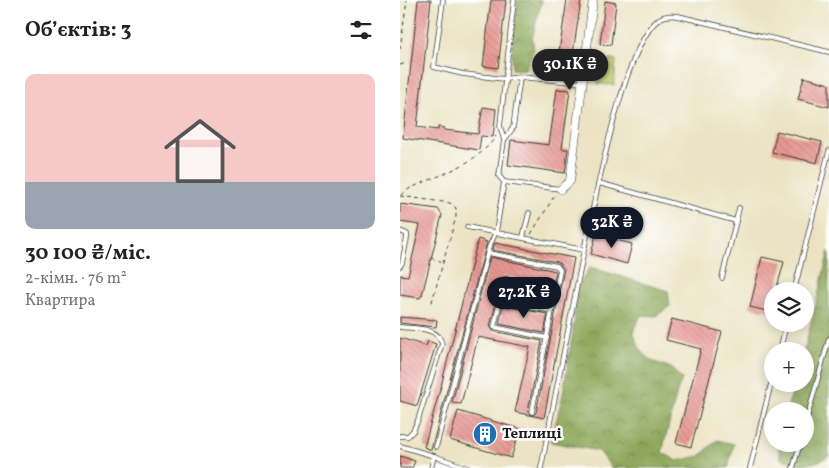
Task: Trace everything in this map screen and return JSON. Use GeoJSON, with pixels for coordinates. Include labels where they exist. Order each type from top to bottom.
{"type":"FeatureCollection","features":[{"type":"Feature","properties":{"kind":"street"},"geometry":{"type":"LineString","coordinates":[[561,189],[570,181],[593,0]]}},
{"type":"Feature","properties":{"kind":"lane"},"geometry":{"type":"LineString","coordinates":[[443,0],[434,67],[463,74],[504,79],[520,77],[582,83]]}},
{"type":"Feature","properties":{"kind":"lane"},"geometry":{"type":"LineString","coordinates":[[514,0],[504,79],[500,126],[504,140],[499,176],[504,182],[561,189]]}},
{"type":"Feature","properties":{"kind":"lane"},"geometry":{"type":"LineString","coordinates":[[542,468],[584,250],[609,140],[631,65],[647,34],[664,16],[673,16],[829,52]]}},
{"type":"Feature","properties":{"kind":"lane"},"geometry":{"type":"LineString","coordinates":[[504,140],[513,128],[520,77]]}},
{"type":"Feature","properties":{"kind":"lane"},"geometry":{"type":"LineString","coordinates":[[796,282],[829,151]]}},
{"type":"Feature","properties":{"kind":"lane"},"geometry":{"type":"LineString","coordinates":[[436,447],[488,253],[496,232],[504,182]]}},
{"type":"Feature","properties":{"kind":"lane"},"geometry":{"type":"LineString","coordinates":[[599,184],[736,221]]}},
{"type":"Feature","properties":{"kind":"lane"},"geometry":{"type":"LineString","coordinates":[[722,278],[739,208]]}},
{"type":"Feature","properties":{"kind":"lane"},"geometry":{"type":"LineString","coordinates":[[525,238],[529,213]]}},
{"type":"Feature","properties":{"kind":"lane"},"geometry":{"type":"LineString","coordinates":[[467,227],[584,250]]}},
{"type":"Feature","properties":{"kind":"lane"},"geometry":{"type":"LineString","coordinates":[[400,231],[407,234],[400,266]]}},
{"type":"Feature","properties":{"kind":"lane"},"geometry":{"type":"LineString","coordinates":[[488,253],[557,266],[560,270],[532,412]]}},
{"type":"Feature","properties":{"kind":"lane"},"geometry":{"type":"LineString","coordinates":[[547,338],[494,327],[504,280],[556,290]]}},
{"type":"Feature","properties":{"kind":"lane"},"geometry":{"type":"LineString","coordinates":[[500,302],[552,311]]}},
{"type":"Feature","properties":{"kind":"lane"},"geometry":{"type":"LineString","coordinates":[[400,328],[432,331],[439,336],[442,344],[417,424],[408,436],[400,436]]}},
{"type":"Feature","properties":{"kind":"lane"},"geometry":{"type":"LineString","coordinates":[[811,402],[829,339]]}},
{"type":"Feature","properties":{"kind":"lane"},"geometry":{"type":"LineString","coordinates":[[750,468],[769,392]]}},
{"type":"Feature","properties":{"kind":"lane"},"geometry":{"type":"LineString","coordinates":[[400,446],[468,468]]}},
{"type":"Feature","properties":{"kind":"lane"},"geometry":{"type":"LineString","coordinates":[[793,468],[798,452]]}},
{"type":"Feature","properties":{"kind":"lane"},"geometry":{"type":"LineString","coordinates":[[431,468],[434,456]]}},
{"type":"Feature","properties":{"kind":"path"},"geometry":{"type":"LineString","coordinates":[[400,49],[407,0]]}},
{"type":"Feature","properties":{"kind":"path"},"geometry":{"type":"LineString","coordinates":[[400,65],[406,63]]}},
{"type":"Feature","properties":{"kind":"path"},"geometry":{"type":"LineString","coordinates":[[400,196],[409,189],[470,160],[489,145],[495,138],[500,126]]}},
{"type":"Feature","properties":{"kind":"path"},"geometry":{"type":"LineString","coordinates":[[525,238],[561,189]]}},
{"type":"Feature","properties":{"kind":"path"},"geometry":{"type":"LineString","coordinates":[[400,196],[450,203],[456,208],[456,217],[431,305]]}},
{"type":"Feature","properties":{"kind":"path"},"geometry":{"type":"LineString","coordinates":[[431,258],[443,262]]}},
{"type":"Feature","properties":{"kind":"green space"},"geometry":{"type":"Polygon","coordinates":[[[518,0],[542,0],[532,38],[534,49],[525,70],[512,69],[513,34],[518,0]]]}},
{"type":"Feature","properties":{"kind":"green space"},"geometry":{"type":"Polygon","coordinates":[[[600,59],[616,60],[614,85],[598,84],[600,59]]]}},
{"type":"Feature","properties":{"kind":"green space"},"geometry":{"type":"Polygon","coordinates":[[[829,251],[829,456],[816,462],[800,464],[781,459],[780,452],[814,452],[814,402],[789,402],[792,392],[814,392],[814,342],[806,342],[809,332],[814,332],[814,311],[829,251]]]}},
{"type":"Feature","properties":{"kind":"green space"},"geometry":{"type":"Polygon","coordinates":[[[590,267],[668,291],[670,306],[656,316],[641,315],[633,332],[641,351],[652,361],[671,368],[682,379],[662,452],[677,461],[700,456],[717,440],[734,444],[728,468],[612,468],[599,451],[551,442],[563,394],[574,325],[577,289],[590,267]]]}},
{"type":"Feature","properties":{"kind":"building"},"geometry":{"type":"Polygon","coordinates":[[[418,0],[431,0],[417,127],[438,130],[438,127],[444,128],[444,130],[478,134],[483,107],[496,109],[493,137],[481,136],[479,150],[403,138],[418,0]]]}},
{"type":"Feature","properties":{"kind":"building"},"geometry":{"type":"Polygon","coordinates":[[[491,0],[506,0],[498,68],[483,66],[491,0]]]}},
{"type":"Feature","properties":{"kind":"building"},"geometry":{"type":"Polygon","coordinates":[[[567,0],[581,0],[570,73],[556,71],[567,0]]]}},
{"type":"Feature","properties":{"kind":"building"},"geometry":{"type":"Polygon","coordinates":[[[605,1],[616,3],[611,45],[600,44],[605,1]]]}},
{"type":"Feature","properties":{"kind":"building"},"geometry":{"type":"Polygon","coordinates":[[[804,77],[829,84],[829,107],[798,99],[804,77]]]}},
{"type":"Feature","properties":{"kind":"building"},"geometry":{"type":"Polygon","coordinates":[[[557,89],[570,90],[562,149],[568,149],[565,173],[508,165],[511,140],[549,145],[557,89]]]}},
{"type":"Feature","properties":{"kind":"building"},"geometry":{"type":"Polygon","coordinates":[[[777,131],[822,142],[817,163],[772,152],[777,131]]]}},
{"type":"Feature","properties":{"kind":"building"},"geometry":{"type":"Polygon","coordinates":[[[400,204],[438,209],[442,215],[420,298],[400,295],[400,275],[408,276],[420,225],[400,222],[400,204]]]}},
{"type":"Feature","properties":{"kind":"building"},"geometry":{"type":"Polygon","coordinates":[[[596,235],[632,244],[627,264],[591,254],[596,235]]]}},
{"type":"Feature","properties":{"kind":"building"},"geometry":{"type":"Polygon","coordinates":[[[478,239],[487,242],[431,450],[424,447],[478,239]]]}},
{"type":"Feature","properties":{"kind":"building"},"geometry":{"type":"Polygon","coordinates":[[[495,243],[574,258],[544,418],[533,416],[536,413],[564,269],[558,262],[492,250],[495,243]]]}},
{"type":"Feature","properties":{"kind":"building"},"geometry":{"type":"Polygon","coordinates":[[[490,257],[556,271],[553,286],[506,276],[503,277],[490,326],[493,331],[542,341],[528,411],[532,415],[515,412],[530,347],[478,337],[461,404],[452,403],[490,257]]]}},
{"type":"Feature","properties":{"kind":"building"},"geometry":{"type":"Polygon","coordinates":[[[762,257],[784,262],[778,282],[764,282],[764,310],[750,307],[762,257]]]}},
{"type":"Feature","properties":{"kind":"building"},"geometry":{"type":"Polygon","coordinates":[[[508,284],[552,293],[549,307],[504,299],[508,284]]]}},
{"type":"Feature","properties":{"kind":"building"},"geometry":{"type":"Polygon","coordinates":[[[503,306],[548,314],[544,333],[499,324],[503,306]]]}},
{"type":"Feature","properties":{"kind":"building"},"geometry":{"type":"Polygon","coordinates":[[[400,317],[437,320],[436,327],[400,323],[400,317]]]}},
{"type":"Feature","properties":{"kind":"building"},"geometry":{"type":"Polygon","coordinates":[[[672,319],[722,332],[691,447],[676,443],[701,349],[666,340],[672,319]]]}},
{"type":"Feature","properties":{"kind":"building"},"geometry":{"type":"Polygon","coordinates":[[[400,338],[426,346],[428,341],[436,344],[417,406],[400,401],[400,338]]]}},
{"type":"Feature","properties":{"kind":"building","name":"Теплиці"},"geometry":{"type":"Polygon","coordinates":[[[458,411],[520,429],[511,458],[450,440],[458,411]]]}},
{"type":"Feature","properties":{"kind":"building"},"geometry":{"type":"Polygon","coordinates":[[[400,456],[415,461],[412,468],[400,468],[400,456]]]}},
{"type":"Feature","properties":{"kind":"place","name":"Теплиці"},"geometry":{"type":"Point","coordinates":[485,434]}}]}
